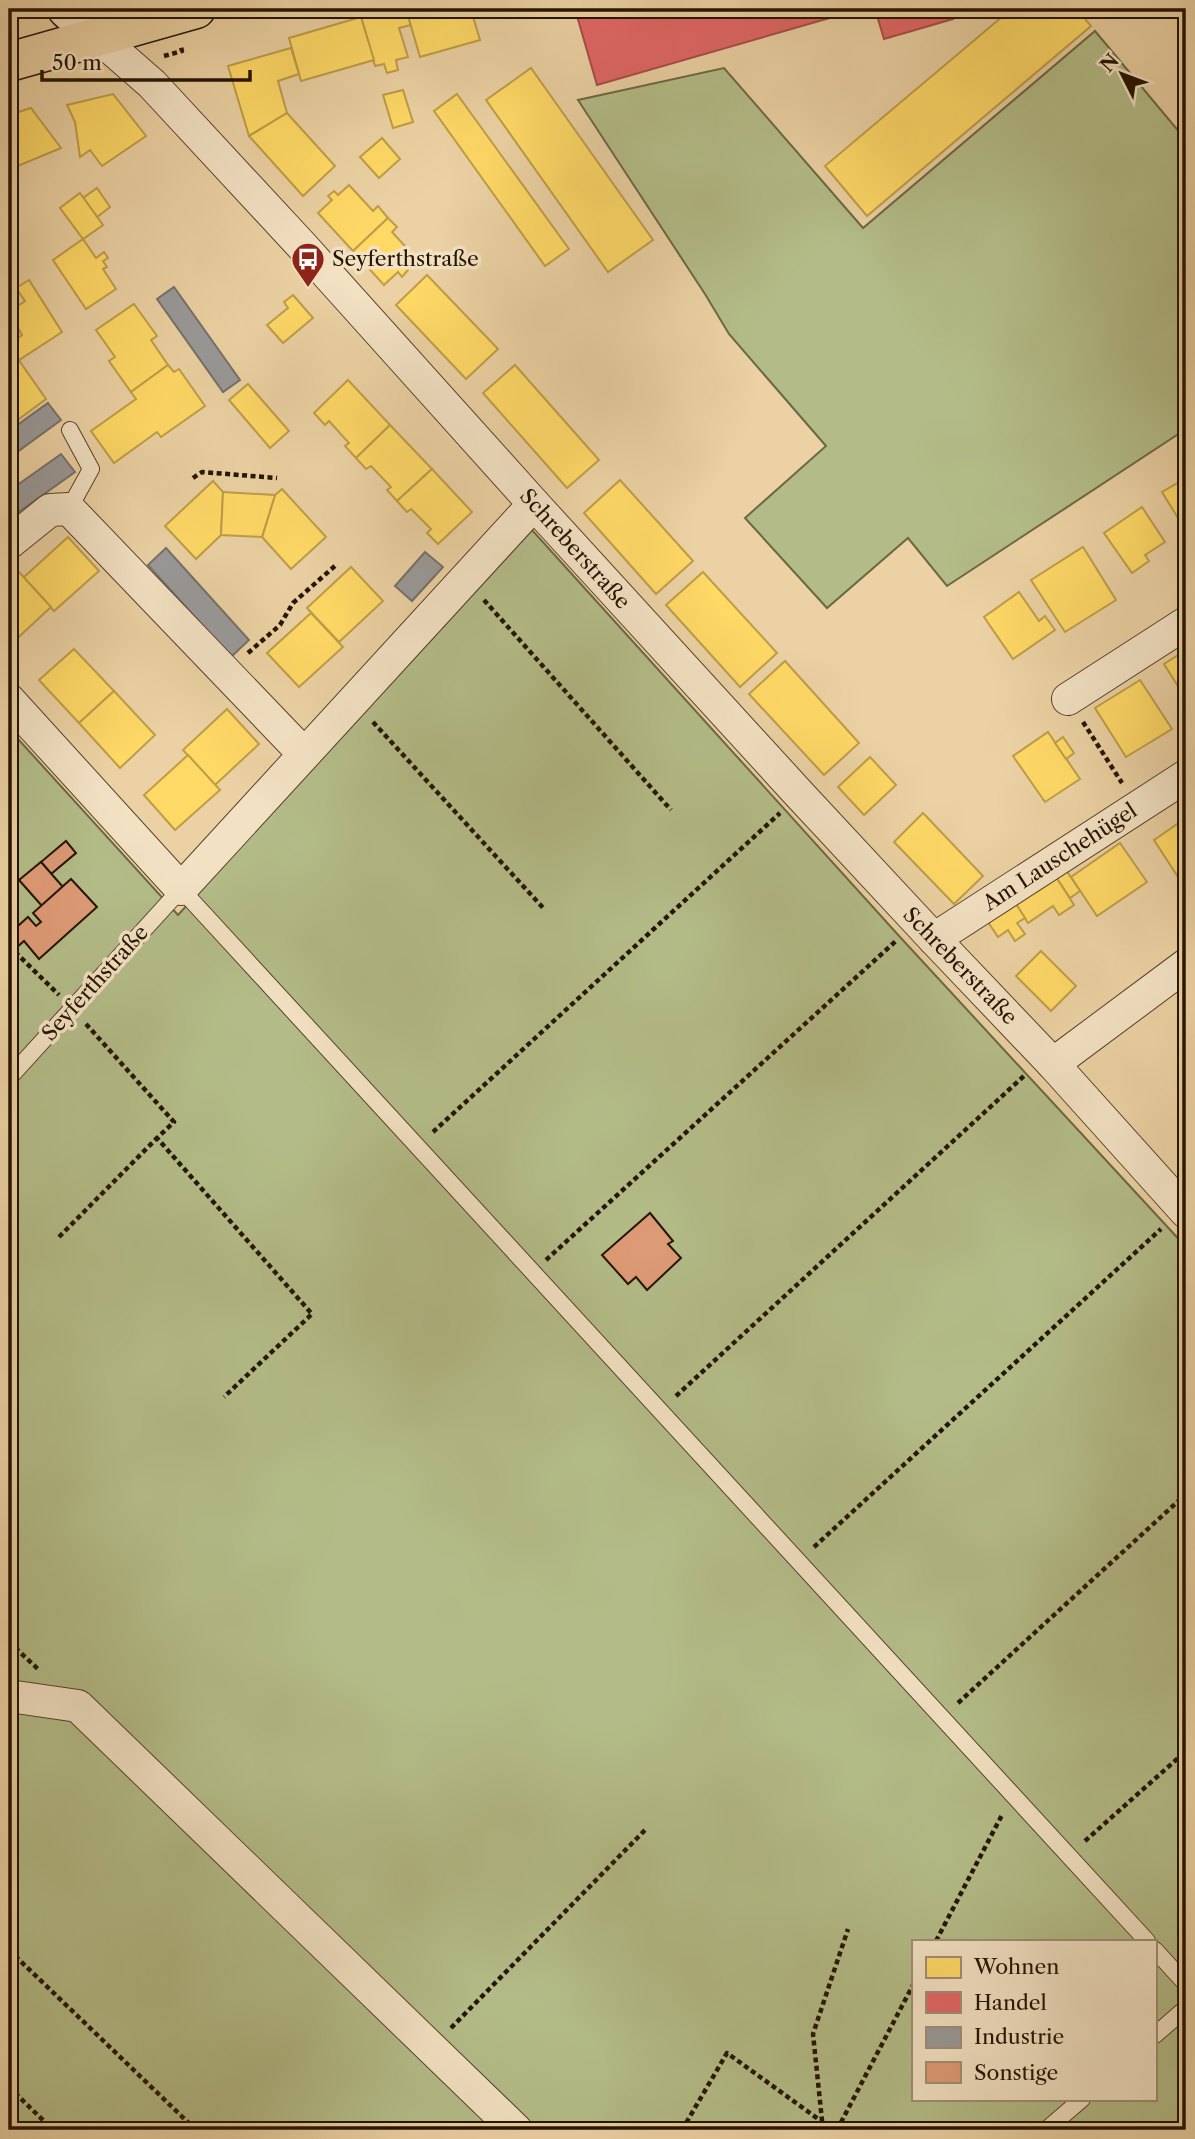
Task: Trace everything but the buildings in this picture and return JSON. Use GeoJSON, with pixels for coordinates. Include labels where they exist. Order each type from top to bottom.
{"type":"FeatureCollection","features":[{"type":"Feature","properties":{"kind":"main road"},"geometry":{"type":"LineString","coordinates":[[68,9],[97,36]]}},
{"type":"Feature","properties":{"kind":"main road"},"geometry":{"type":"LineString","coordinates":[[9,62],[195,9]]}},
{"type":"Feature","properties":{"kind":"street","name":"Schreberstraße"},"geometry":{"type":"LineString","coordinates":[[97,36],[152,83],[800,795],[1049,1059],[1184,1210]]}},
{"type":"Feature","properties":{"kind":"street","name":"Seyferthstraße"},"geometry":{"type":"LineString","coordinates":[[181,889],[534,504]]}},
{"type":"Feature","properties":{"kind":"street"},"geometry":{"type":"LineString","coordinates":[[9,543],[50,510],[69,509],[304,754]]}},
{"type":"Feature","properties":{"kind":"street"},"geometry":{"type":"LineString","coordinates":[[1068,699],[1186,623]]}},
{"type":"Feature","properties":{"kind":"street"},"geometry":{"type":"LineString","coordinates":[[9,700],[181,889]]}},
{"type":"Feature","properties":{"kind":"street","name":"Am Lauschehügel"},"geometry":{"type":"LineString","coordinates":[[926,931],[1186,776]]}},
{"type":"Feature","properties":{"kind":"street"},"geometry":{"type":"LineString","coordinates":[[1049,1059],[1186,965]]}},
{"type":"Feature","properties":{"kind":"street"},"geometry":{"type":"LineString","coordinates":[[9,1696],[78,1706],[516,2130]]}},
{"type":"Feature","properties":{"kind":"lane"},"geometry":{"type":"LineString","coordinates":[[69,509],[91,469],[70,430]]}},
{"type":"Feature","properties":{"kind":"lane"},"geometry":{"type":"LineString","coordinates":[[181,889],[1146,1940]]}},
{"type":"Feature","properties":{"kind":"lane","name":"Seyferthstraße"},"geometry":{"type":"LineString","coordinates":[[9,1078],[181,889]]}},
{"type":"Feature","properties":{"kind":"lane"},"geometry":{"type":"LineString","coordinates":[[1156,1951],[1186,1984]]}},
{"type":"Feature","properties":{"kind":"lane"},"geometry":{"type":"LineString","coordinates":[[1156,2034],[1186,2008]]}},
{"type":"Feature","properties":{"kind":"lane"},"geometry":{"type":"LineString","coordinates":[[1046,2130],[1081,2100]]}},
{"type":"Feature","properties":{"kind":"path"},"geometry":{"type":"LineString","coordinates":[[193,478],[202,472],[278,478]]}},
{"type":"Feature","properties":{"kind":"path"},"geometry":{"type":"LineString","coordinates":[[226,672],[280,625],[293,603],[336,565]]}},
{"type":"Feature","properties":{"kind":"path"},"geometry":{"type":"LineString","coordinates":[[468,576],[477,591],[671,810]]}},
{"type":"Feature","properties":{"kind":"path"},"geometry":{"type":"LineString","coordinates":[[1068,699],[1138,807]]}},
{"type":"Feature","properties":{"kind":"path"},"geometry":{"type":"LineString","coordinates":[[354,700],[545,910]]}},
{"type":"Feature","properties":{"kind":"path"},"geometry":{"type":"LineString","coordinates":[[417,1147],[800,795]]}},
{"type":"Feature","properties":{"kind":"path"},"geometry":{"type":"LineString","coordinates":[[533,1272],[926,931]]}},
{"type":"Feature","properties":{"kind":"path"},"geometry":{"type":"LineString","coordinates":[[9,946],[72,1008],[174,1122],[59,1237]]}},
{"type":"Feature","properties":{"kind":"path"},"geometry":{"type":"LineString","coordinates":[[660,1411],[1049,1059]]}},
{"type":"Feature","properties":{"kind":"path"},"geometry":{"type":"LineString","coordinates":[[157,1138],[312,1314],[223,1396]]}},
{"type":"Feature","properties":{"kind":"path"},"geometry":{"type":"LineString","coordinates":[[798,1562],[1184,1210]]}},
{"type":"Feature","properties":{"kind":"path"},"geometry":{"type":"LineString","coordinates":[[942,1718],[1186,1494]]}},
{"type":"Feature","properties":{"kind":"path"},"geometry":{"type":"LineString","coordinates":[[1068,1856],[1186,1751]]}},
{"type":"Feature","properties":{"kind":"path"},"geometry":{"type":"LineString","coordinates":[[937,1940],[1012,1795]]}},
{"type":"Feature","properties":{"kind":"path"},"geometry":{"type":"LineString","coordinates":[[431,2049],[648,1828]]}},
{"type":"Feature","properties":{"kind":"path"},"geometry":{"type":"LineString","coordinates":[[823,2130],[813,2034],[848,1929]]}},
{"type":"Feature","properties":{"kind":"path"},"geometry":{"type":"LineString","coordinates":[[9,1950],[196,2130]]}},
{"type":"Feature","properties":{"kind":"path"},"geometry":{"type":"LineString","coordinates":[[838,2130],[912,1987]]}},
{"type":"Feature","properties":{"kind":"path"},"geometry":{"type":"LineString","coordinates":[[682,2130],[727,2053],[822,2122]]}},
{"type":"Feature","properties":{"kind":"path"},"geometry":{"type":"LineString","coordinates":[[9,2087],[53,2130]]}},
{"type":"Feature","properties":{"kind":"green space"},"geometry":{"type":"Polygon","coordinates":[[[1095,31],[1186,140],[1186,429],[947,586],[908,538],[827,608],[745,518],[826,446],[729,334],[578,100],[724,68],[863,228],[1095,31]]]}},
{"type":"Feature","properties":{"kind":"green space"},"geometry":{"type":"Polygon","coordinates":[[[532,530],[900,937],[1186,1247],[1186,2130],[9,2130],[9,729],[178,915],[532,530]]]}},
{"type":"Feature","properties":{"kind":"place","name":"Seyferthstraße"},"geometry":{"type":"Point","coordinates":[308,289]}}]}
